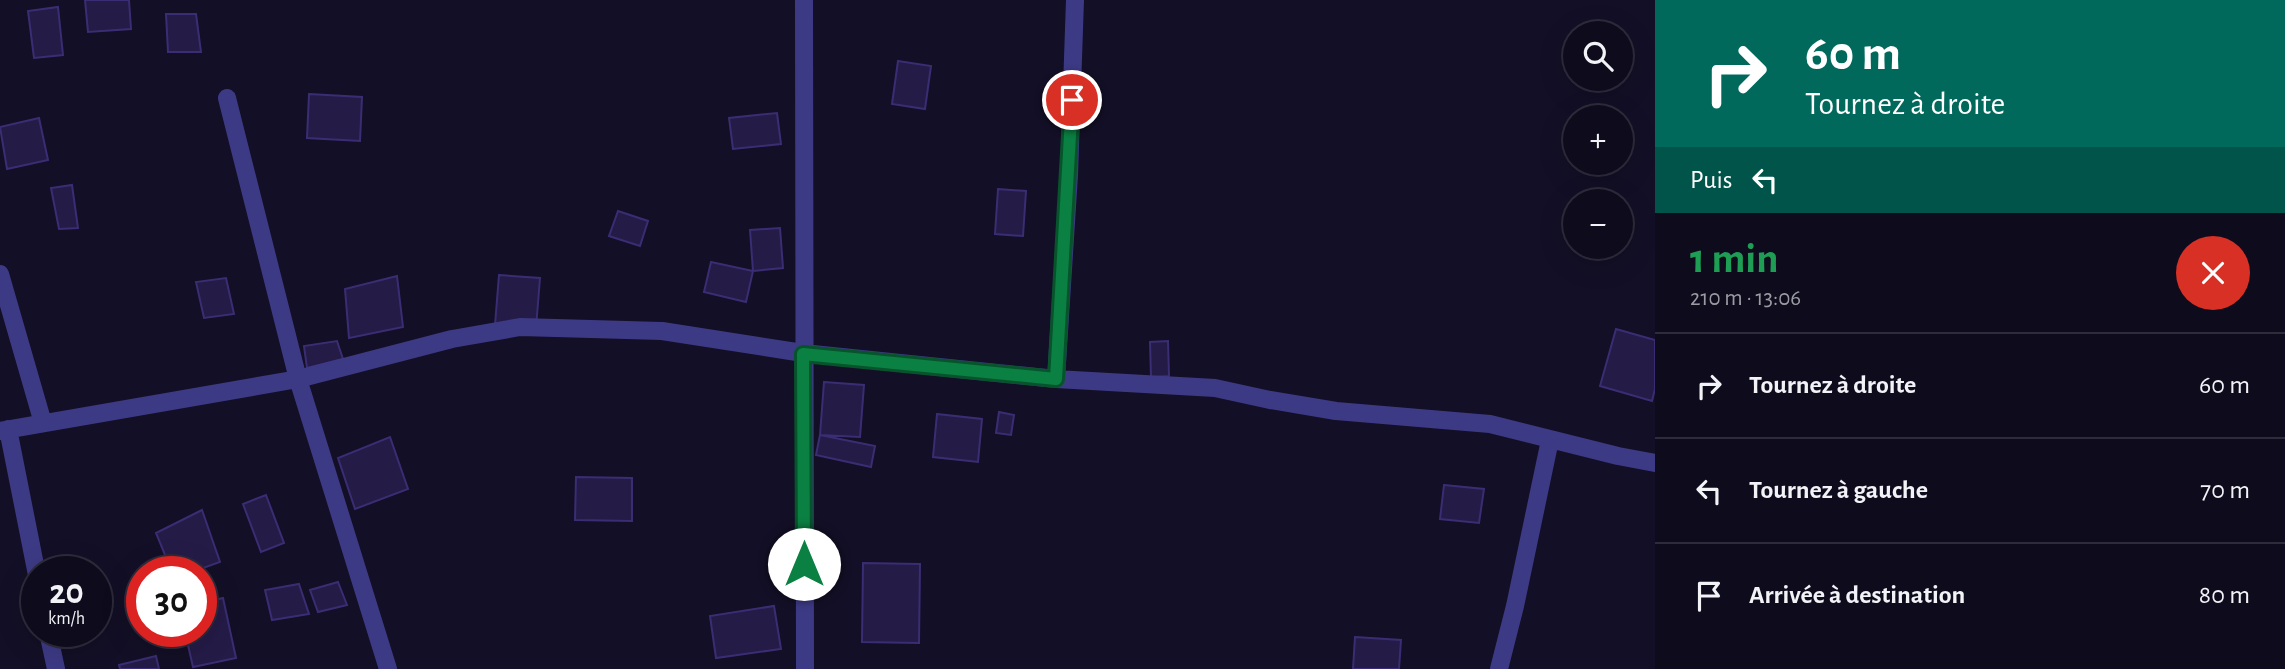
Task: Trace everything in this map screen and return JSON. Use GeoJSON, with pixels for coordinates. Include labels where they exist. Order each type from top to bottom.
{"type":"FeatureCollection","features":[{"type":"Feature","properties":{"kind":"street"},"geometry":{"type":"LineString","coordinates":[[804,0],[805,669]]}},
{"type":"Feature","properties":{"kind":"street"},"geometry":{"type":"LineString","coordinates":[[1056,379],[1069,174],[1075,0]]}},
{"type":"Feature","properties":{"kind":"street"},"geometry":{"type":"LineString","coordinates":[[227,98],[298,380],[388,669]]}},
{"type":"Feature","properties":{"kind":"street"},"geometry":{"type":"LineString","coordinates":[[0,274],[43,423]]}},
{"type":"Feature","properties":{"kind":"street"},"geometry":{"type":"LineString","coordinates":[[33,556],[4,430],[298,380],[452,339],[520,327],[662,331],[803,354],[1056,379],[1215,387],[1336,411],[1490,425],[1655,463]]}},
{"type":"Feature","properties":{"kind":"street"},"geometry":{"type":"LineString","coordinates":[[1499,669],[1550,440]]}},
{"type":"Feature","properties":{"kind":"street"},"geometry":{"type":"LineString","coordinates":[[51,647],[55,669]]}},
{"type":"Feature","properties":{"kind":"building"},"geometry":{"type":"Polygon","coordinates":[[[85,0],[129,0],[131,29],[88,32],[85,0]]]}},
{"type":"Feature","properties":{"kind":"building"},"geometry":{"type":"Polygon","coordinates":[[[58,7],[63,55],[34,58],[28,11],[58,7]]]}},
{"type":"Feature","properties":{"kind":"building"},"geometry":{"type":"Polygon","coordinates":[[[166,14],[196,14],[201,52],[168,52],[166,14]]]}},
{"type":"Feature","properties":{"kind":"building"},"geometry":{"type":"Polygon","coordinates":[[[898,61],[931,66],[925,109],[892,104],[898,61]]]}},
{"type":"Feature","properties":{"kind":"building"},"geometry":{"type":"Polygon","coordinates":[[[309,94],[362,97],[360,141],[307,138],[309,94]]]}},
{"type":"Feature","properties":{"kind":"building"},"geometry":{"type":"Polygon","coordinates":[[[777,113],[781,144],[733,149],[729,118],[777,113]]]}},
{"type":"Feature","properties":{"kind":"building"},"geometry":{"type":"Polygon","coordinates":[[[39,118],[48,160],[7,169],[0,127],[39,118]]]}},
{"type":"Feature","properties":{"kind":"building"},"geometry":{"type":"Polygon","coordinates":[[[72,185],[78,228],[59,229],[51,188],[72,185]]]}},
{"type":"Feature","properties":{"kind":"building"},"geometry":{"type":"Polygon","coordinates":[[[998,189],[1026,191],[1023,236],[995,234],[998,189]]]}},
{"type":"Feature","properties":{"kind":"building"},"geometry":{"type":"Polygon","coordinates":[[[618,211],[648,221],[640,246],[609,236],[618,211]]]}},
{"type":"Feature","properties":{"kind":"building"},"geometry":{"type":"Polygon","coordinates":[[[780,228],[783,268],[753,271],[750,230],[780,228]]]}},
{"type":"Feature","properties":{"kind":"building"},"geometry":{"type":"Polygon","coordinates":[[[711,262],[753,271],[746,302],[704,292],[711,262]]]}},
{"type":"Feature","properties":{"kind":"building"},"geometry":{"type":"Polygon","coordinates":[[[499,275],[540,278],[536,328],[495,325],[499,275]]]}},
{"type":"Feature","properties":{"kind":"building"},"geometry":{"type":"Polygon","coordinates":[[[397,276],[403,327],[349,338],[345,289],[397,276]]]}},
{"type":"Feature","properties":{"kind":"building"},"geometry":{"type":"Polygon","coordinates":[[[226,278],[234,314],[204,318],[196,282],[226,278]]]}},
{"type":"Feature","properties":{"kind":"building"},"geometry":{"type":"Polygon","coordinates":[[[1616,329],[1655,340],[1655,389],[1652,401],[1600,386],[1616,329]]]}},
{"type":"Feature","properties":{"kind":"building"},"geometry":{"type":"Polygon","coordinates":[[[337,341],[343,359],[307,368],[304,346],[337,341]]]}},
{"type":"Feature","properties":{"kind":"building"},"geometry":{"type":"Polygon","coordinates":[[[1168,341],[1169,376],[1151,377],[1150,342],[1168,341]]]}},
{"type":"Feature","properties":{"kind":"building"},"geometry":{"type":"Polygon","coordinates":[[[824,382],[864,385],[860,437],[820,435],[824,382]]]}},
{"type":"Feature","properties":{"kind":"building"},"geometry":{"type":"Polygon","coordinates":[[[999,412],[1014,415],[1011,435],[996,433],[999,412]]]}},
{"type":"Feature","properties":{"kind":"building"},"geometry":{"type":"Polygon","coordinates":[[[937,414],[982,419],[978,462],[933,457],[937,414]]]}},
{"type":"Feature","properties":{"kind":"building"},"geometry":{"type":"Polygon","coordinates":[[[820,435],[875,446],[871,467],[816,455],[820,435]]]}},
{"type":"Feature","properties":{"kind":"building"},"geometry":{"type":"Polygon","coordinates":[[[390,437],[408,489],[355,509],[338,458],[390,437]]]}},
{"type":"Feature","properties":{"kind":"building"},"geometry":{"type":"Polygon","coordinates":[[[576,477],[632,478],[632,521],[575,520],[576,477]]]}},
{"type":"Feature","properties":{"kind":"building"},"geometry":{"type":"Polygon","coordinates":[[[1444,485],[1484,489],[1479,523],[1440,519],[1444,485]]]}},
{"type":"Feature","properties":{"kind":"building"},"geometry":{"type":"Polygon","coordinates":[[[266,495],[284,543],[261,552],[243,504],[266,495]]]}},
{"type":"Feature","properties":{"kind":"building"},"geometry":{"type":"Polygon","coordinates":[[[202,510],[220,562],[217,563],[217,556],[165,556],[156,533],[202,510]]]}},
{"type":"Feature","properties":{"kind":"building"},"geometry":{"type":"Polygon","coordinates":[[[863,563],[920,564],[919,643],[862,642],[863,563]]]}},
{"type":"Feature","properties":{"kind":"building"},"geometry":{"type":"Polygon","coordinates":[[[338,582],[347,605],[318,612],[310,590],[338,582]]]}},
{"type":"Feature","properties":{"kind":"building"},"geometry":{"type":"Polygon","coordinates":[[[299,584],[309,614],[272,620],[265,590],[299,584]]]}},
{"type":"Feature","properties":{"kind":"building"},"geometry":{"type":"Polygon","coordinates":[[[223,598],[236,658],[193,667],[188,647],[217,647],[217,599],[223,598]]]}},
{"type":"Feature","properties":{"kind":"building"},"geometry":{"type":"Polygon","coordinates":[[[774,606],[781,649],[716,658],[710,616],[774,606]]]}},
{"type":"Feature","properties":{"kind":"building"},"geometry":{"type":"Polygon","coordinates":[[[1355,637],[1401,640],[1399,669],[1353,669],[1355,637]]]}},
{"type":"Feature","properties":{"kind":"building"},"geometry":{"type":"Polygon","coordinates":[[[156,656],[159,669],[120,669],[119,665],[156,656]]]}},
{"type":"Feature","properties":{"kind":"route"},"geometry":{"type":"LineString","coordinates":[[804,564],[803,354],[1056,379],[1072,100]]}}]}
